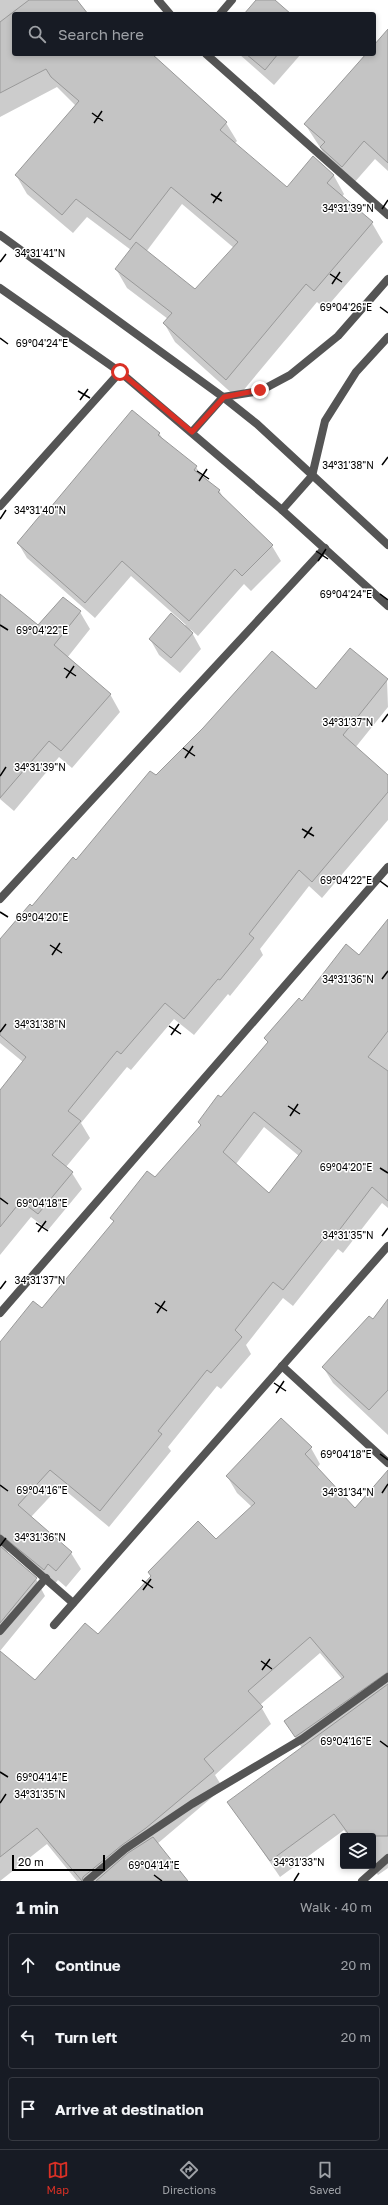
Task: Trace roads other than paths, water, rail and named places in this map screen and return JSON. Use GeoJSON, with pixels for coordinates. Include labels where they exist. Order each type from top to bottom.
{"type":"FeatureCollection","features":[{"type":"Feature","properties":{"kind":"street"},"geometry":{"type":"LineString","coordinates":[[158,0],[168,12]]}},
{"type":"Feature","properties":{"kind":"street"},"geometry":{"type":"LineString","coordinates":[[222,12],[232,0]]}},
{"type":"Feature","properties":{"kind":"street"},"geometry":{"type":"LineString","coordinates":[[208,56],[388,215]]}},
{"type":"Feature","properties":{"kind":"street"},"geometry":{"type":"LineString","coordinates":[[0,235],[224,397],[257,424],[388,545]]}},
{"type":"Feature","properties":{"kind":"street"},"geometry":{"type":"LineString","coordinates":[[192,432],[224,397],[260,390],[290,375],[338,336],[388,279]]}},
{"type":"Feature","properties":{"kind":"street"},"geometry":{"type":"LineString","coordinates":[[0,288],[120,372],[282,510],[388,606]]}},
{"type":"Feature","properties":{"kind":"street"},"geometry":{"type":"LineString","coordinates":[[282,510],[312,476],[325,421],[356,372],[388,337]]}},
{"type":"Feature","properties":{"kind":"street"},"geometry":{"type":"LineString","coordinates":[[0,506],[120,372]]}},
{"type":"Feature","properties":{"kind":"street"},"geometry":{"type":"LineString","coordinates":[[0,899],[325,548]]}},
{"type":"Feature","properties":{"kind":"street"},"geometry":{"type":"LineString","coordinates":[[0,1313],[388,867]]}},
{"type":"Feature","properties":{"kind":"street"},"geometry":{"type":"LineString","coordinates":[[54,1625],[388,1246]]}},
{"type":"Feature","properties":{"kind":"street"},"geometry":{"type":"LineString","coordinates":[[282,1366],[388,1463]]}},
{"type":"Feature","properties":{"kind":"street"},"geometry":{"type":"LineString","coordinates":[[0,1539],[73,1602]]}},
{"type":"Feature","properties":{"kind":"street"},"geometry":{"type":"LineString","coordinates":[[0,1632],[46,1578]]}},
{"type":"Feature","properties":{"kind":"street"},"geometry":{"type":"LineString","coordinates":[[87,1881],[125,1850],[192,1804],[302,1739],[388,1676]]}},
{"type":"Feature","properties":{"kind":"street"},"geometry":{"type":"LineString","coordinates":[[362,1881],[388,1858]]}}]}
